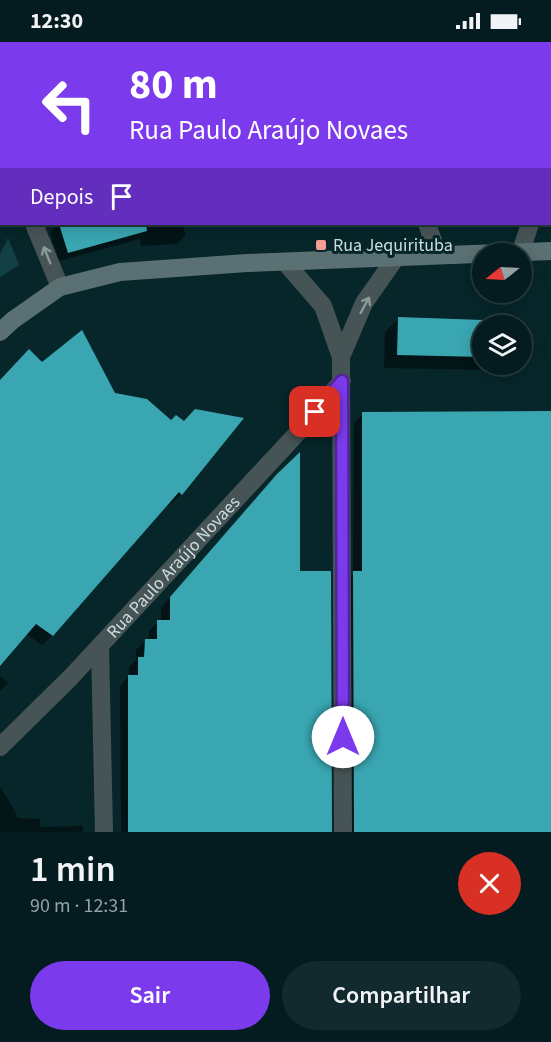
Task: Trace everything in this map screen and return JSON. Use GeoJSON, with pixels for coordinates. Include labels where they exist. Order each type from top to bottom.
{"type":"FeatureCollection","features":[{"type":"Feature","properties":{"kind":"street"},"geometry":{"type":"LineString","coordinates":[[34,225],[60,287]]}},
{"type":"Feature","properties":{"kind":"street"},"geometry":{"type":"LineString","coordinates":[[427,225],[438,254]]}},
{"type":"Feature","properties":{"kind":"street"},"geometry":{"type":"LineString","coordinates":[[524,243],[530,225]]}},
{"type":"Feature","properties":{"kind":"street"},"geometry":{"type":"LineString","coordinates":[[532,252],[551,251]]}},
{"type":"Feature","properties":{"kind":"street"},"geometry":{"type":"LineString","coordinates":[[0,332],[13,320],[60,287],[120,272],[248,263],[472,253]]}},
{"type":"Feature","properties":{"kind":"street"},"geometry":{"type":"LineString","coordinates":[[341,357],[364,303],[397,256]]}},
{"type":"Feature","properties":{"kind":"street"},"geometry":{"type":"LineString","coordinates":[[285,262],[323,306],[341,357],[343,832]]}},
{"type":"Feature","properties":{"kind":"street","name":"Rua Paulo Araújo Novaes"},"geometry":{"type":"LineString","coordinates":[[0,747],[100,646],[302,428],[342,381]]}},
{"type":"Feature","properties":{"kind":"street"},"geometry":{"type":"LineString","coordinates":[[100,646],[104,832]]}},
{"type":"Feature","properties":{"kind":"shaded area"},"geometry":{"type":"Polygon","coordinates":[[[8,238],[19,265],[0,277],[0,254],[8,238]]]}},
{"type":"Feature","properties":{"kind":"building"},"geometry":{"type":"Polygon","coordinates":[[[59,225],[146,225],[147,231],[68,253],[59,225]]]}},
{"type":"Feature","properties":{"kind":"building"},"geometry":{"type":"Polygon","coordinates":[[[398,317],[472,320],[472,357],[397,355],[398,317]]]}},
{"type":"Feature","properties":{"kind":"building"},"geometry":{"type":"Polygon","coordinates":[[[82,330],[115,393],[147,399],[171,420],[176,415],[184,421],[195,409],[244,418],[182,495],[179,492],[53,636],[36,624],[0,666],[0,380],[29,349],[42,362],[82,330]]]}},
{"type":"Feature","properties":{"kind":"building"},"geometry":{"type":"Polygon","coordinates":[[[551,411],[551,832],[354,832],[353,571],[362,571],[362,412],[551,411]]]}},
{"type":"Feature","properties":{"kind":"building"},"geometry":{"type":"Polygon","coordinates":[[[300,452],[300,571],[331,571],[332,832],[128,832],[128,675],[138,675],[138,657],[144,657],[145,639],[157,639],[157,620],[170,620],[170,597],[277,474],[300,452]]]}},
{"type":"Feature","properties":{"kind":"place","name":"Rua Jequirituba"},"geometry":{"type":"Point","coordinates":[321,245]}},
{"type":"Feature","properties":{"kind":"route"},"geometry":{"type":"LineString","coordinates":[[315,412],[342,381],[343,737]]}}]}
